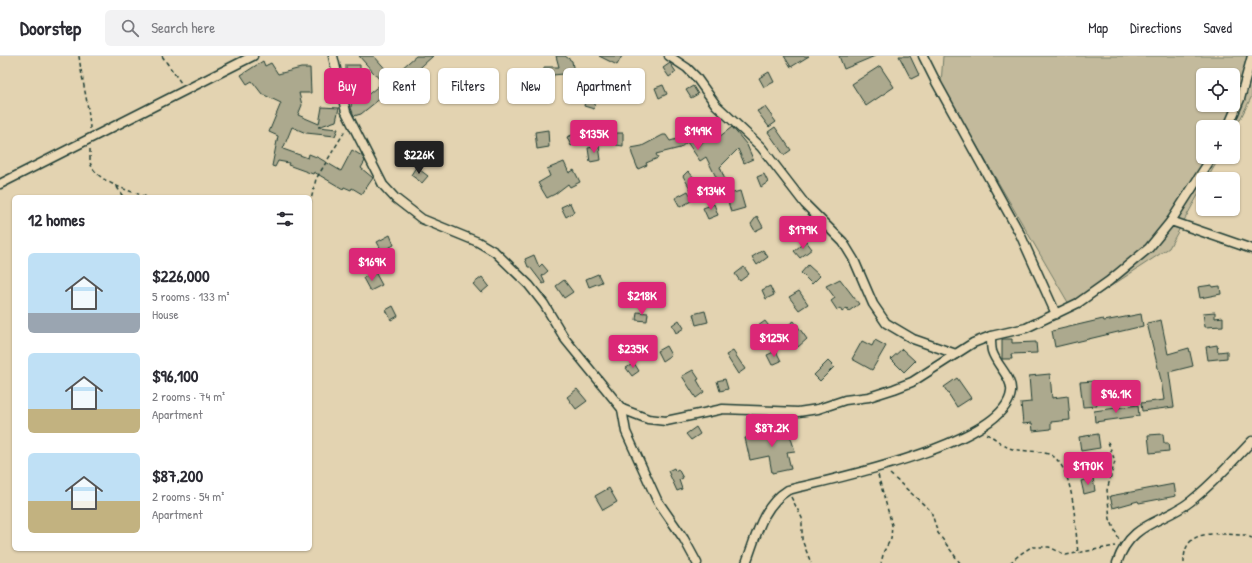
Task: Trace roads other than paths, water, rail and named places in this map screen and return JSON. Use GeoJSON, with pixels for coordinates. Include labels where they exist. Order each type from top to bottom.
{"type":"FeatureCollection","features":[{"type":"Feature","properties":{"kind":"street"},"geometry":{"type":"LineString","coordinates":[[0,184],[253,56]]}},
{"type":"Feature","properties":{"kind":"street"},"geometry":{"type":"LineString","coordinates":[[333,56],[346,112],[383,186],[395,198],[422,219],[478,242],[495,252],[529,285],[544,304],[566,339],[622,409],[626,432],[653,493],[698,563]]}},
{"type":"Feature","properties":{"kind":"street"},"geometry":{"type":"LineString","coordinates":[[669,56],[687,68],[696,77],[716,105],[761,147],[809,208],[843,242],[854,260],[873,304],[886,323],[913,339],[956,354]]}},
{"type":"Feature","properties":{"kind":"street"},"geometry":{"type":"LineString","coordinates":[[924,56],[936,82],[1020,234],[1056,314]]}},
{"type":"Feature","properties":{"kind":"street"},"geometry":{"type":"LineString","coordinates":[[1231,120],[1240,99],[1252,56]]}},
{"type":"Feature","properties":{"kind":"street"},"geometry":{"type":"LineString","coordinates":[[622,409],[648,419],[666,421],[723,409],[798,412],[818,409],[845,400],[869,397],[912,382],[973,343],[991,336],[1026,328],[1078,303],[1110,281],[1149,248],[1172,221],[1208,164]]}},
{"type":"Feature","properties":{"kind":"street"},"geometry":{"type":"LineString","coordinates":[[1172,221],[1252,249]]}},
{"type":"Feature","properties":{"kind":"street"},"geometry":{"type":"LineString","coordinates":[[746,563],[759,524],[777,496],[788,490],[879,467],[924,453],[973,433],[1004,409],[1012,391],[1009,381],[992,352],[991,336]]}},
{"type":"Feature","properties":{"kind":"street"},"geometry":{"type":"LineString","coordinates":[[1117,563],[1122,547],[1132,536],[1152,521],[1191,501],[1211,484],[1252,441]]}}]}
